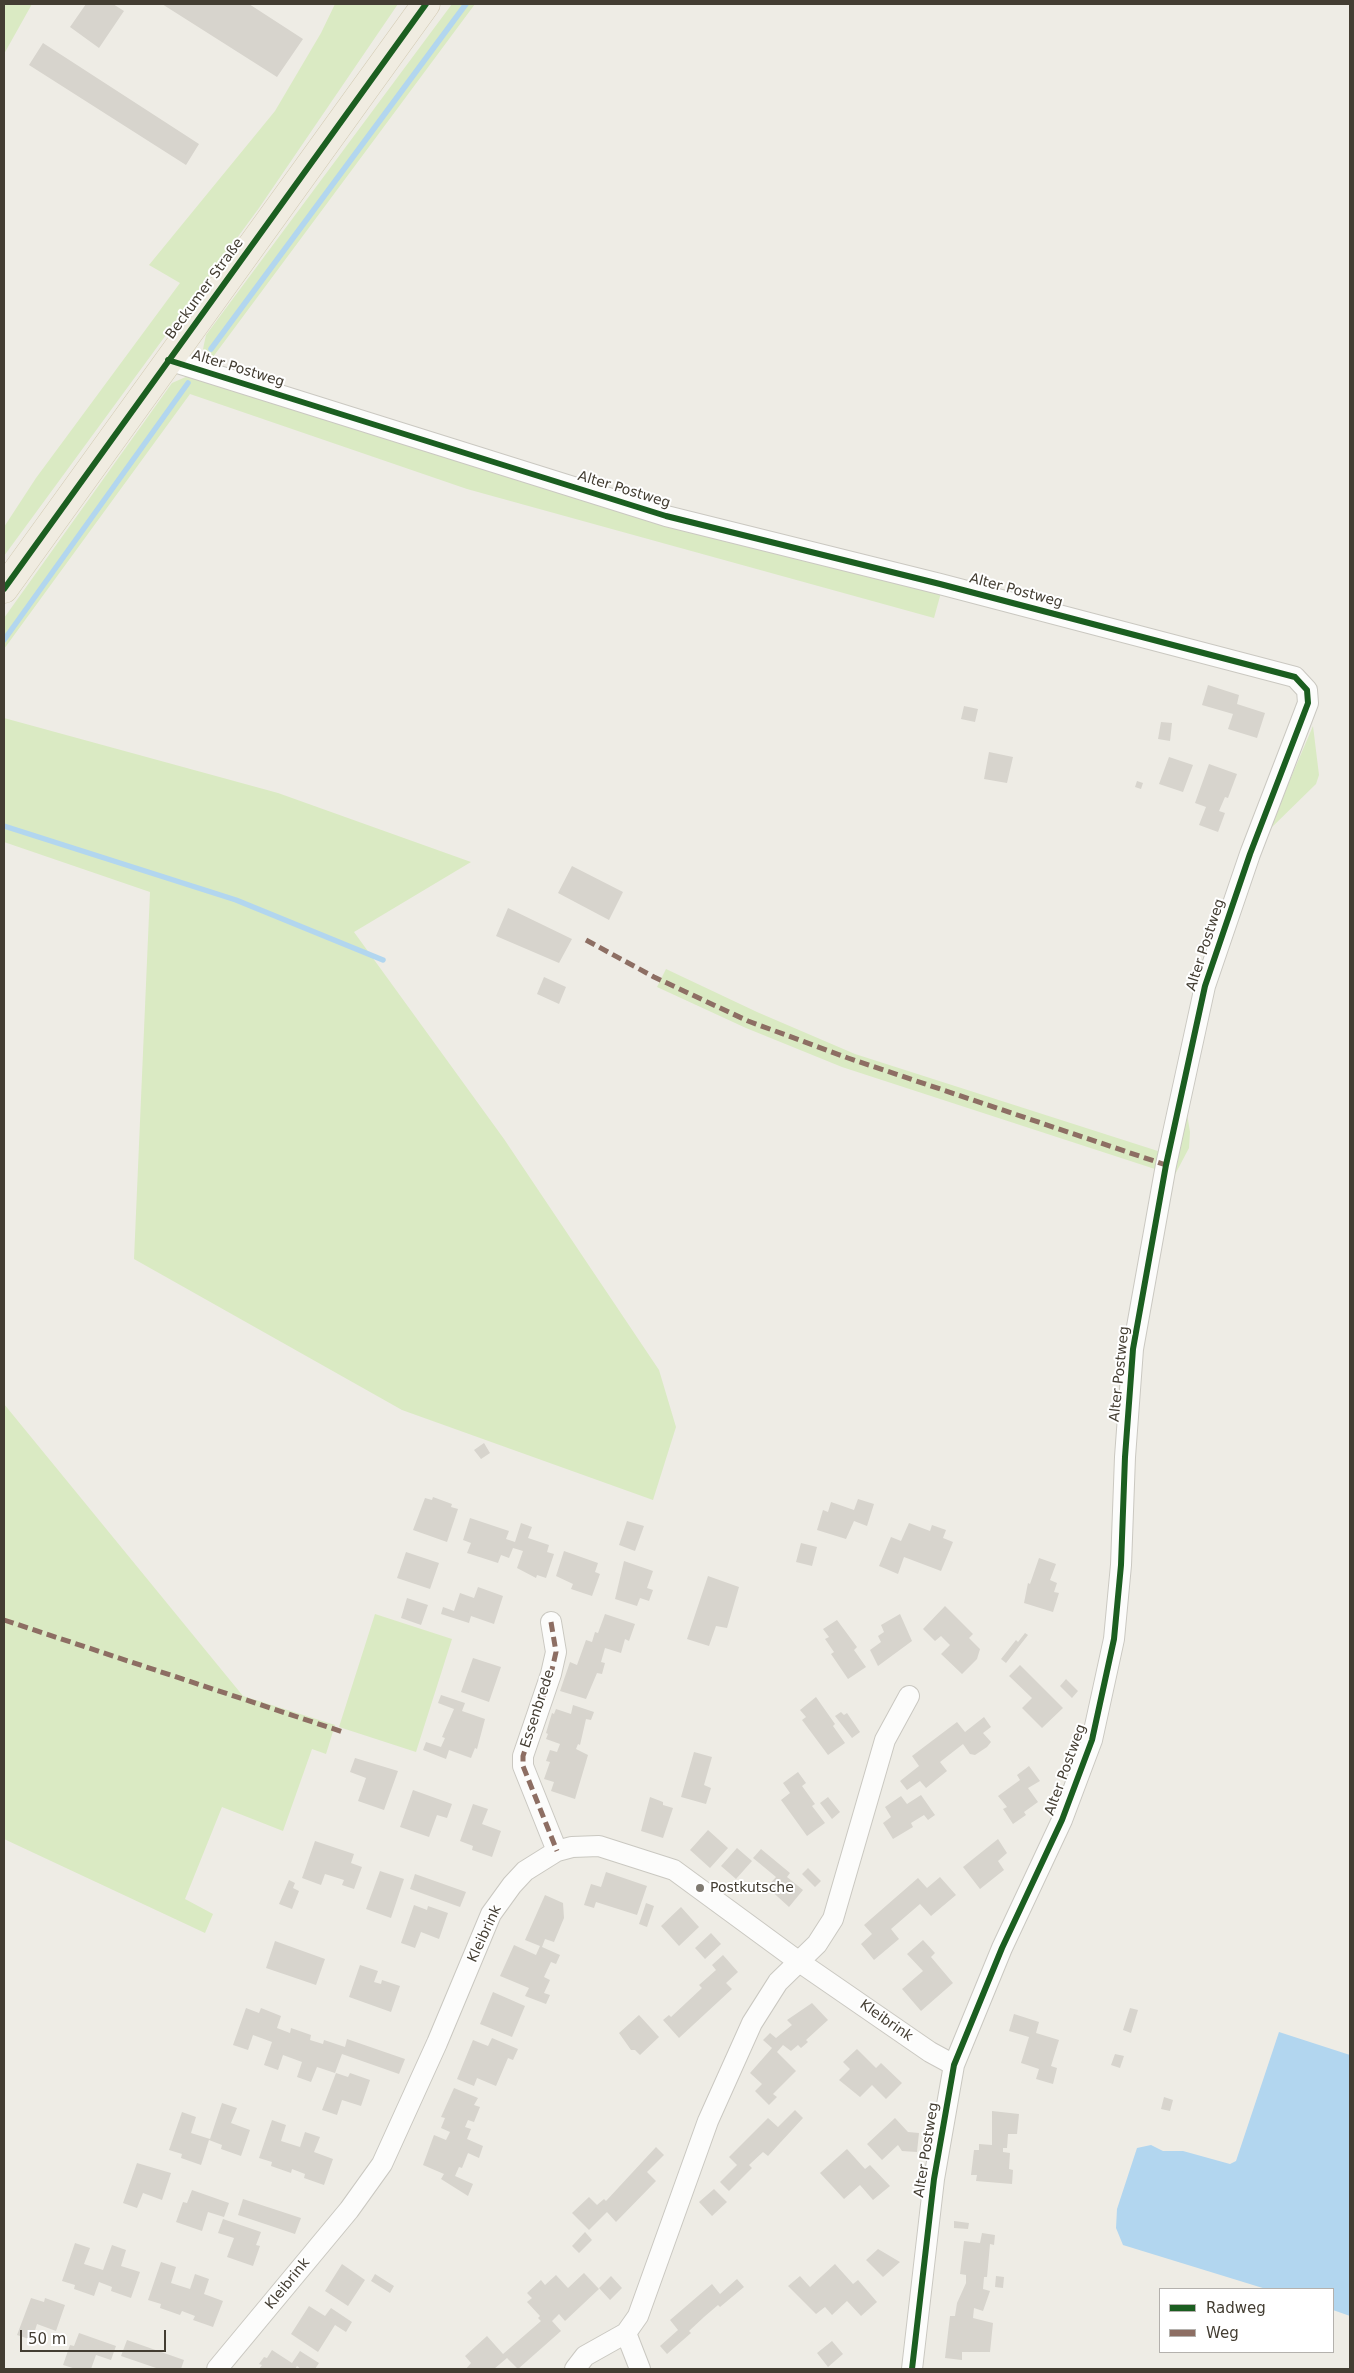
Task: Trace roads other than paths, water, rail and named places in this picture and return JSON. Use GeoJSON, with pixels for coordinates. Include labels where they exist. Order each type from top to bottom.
{"type":"FeatureCollection","features":[{"type":"Feature","properties":{"kind":"main road","name":"Beckumer Straße"},"geometry":{"type":"LineString","coordinates":[[4,589],[168,360],[319,155],[426,4]]}},
{"type":"Feature","properties":{"kind":"street","name":"Alter Postweg"},"geometry":{"type":"LineString","coordinates":[[168,360],[666,516],[940,584],[1295,677],[1307,690],[1308,703],[1250,854],[1205,986],[1166,1166],[1133,1349],[1125,1457],[1121,1565],[1114,1639],[1092,1740],[1062,1820],[1002,1948],[954,2065],[934,2179],[912,2369]]}},
{"type":"Feature","properties":{"kind":"street","name":"Essenbrede"},"geometry":{"type":"LineString","coordinates":[[551,1622],[556,1652],[551,1674],[523,1756],[524,1766],[557,1851]]}},
{"type":"Feature","properties":{"kind":"street"},"geometry":{"type":"LineString","coordinates":[[576,2369],[585,2356],[626,2333],[638,2316],[708,2121],[752,2023],[778,1982],[817,1944],[832,1919],[885,1740],[909,1696]]}},
{"type":"Feature","properties":{"kind":"street","name":"Kleibrink"},"geometry":{"type":"LineString","coordinates":[[217,2369],[349,2210],[382,2164],[437,2043],[491,1914],[512,1884],[525,1871],[557,1851],[572,1846],[599,1846],[639,1857],[674,1870],[798,1961],[930,2052],[954,2065]]}},
{"type":"Feature","properties":{"kind":"street"},"geometry":{"type":"LineString","coordinates":[[626,2333],[640,2369]]}},
{"type":"Feature","properties":{"kind":"water"},"geometry":{"type":"Polygon","coordinates":[[[1279,2032],[1350,2055],[1350,2316],[1334,2310],[1334,2288],[1263,2288],[1123,2245],[1116,2228],[1117,2209],[1137,2148],[1151,2145],[1163,2151],[1183,2151],[1230,2164],[1236,2161],[1279,2032]]]}},
{"type":"Feature","properties":{"kind":"waterway"},"geometry":{"type":"LineString","coordinates":[[211,349],[466,4]]}},
{"type":"Feature","properties":{"kind":"waterway"},"geometry":{"type":"LineString","coordinates":[[4,640],[188,383]]}},
{"type":"Feature","properties":{"kind":"waterway"},"geometry":{"type":"LineString","coordinates":[[4,826],[236,900],[383,960]]}},
{"type":"Feature","properties":{"kind":"place","name":"Postkutsche"},"geometry":{"type":"Point","coordinates":[700,1888]}}]}
